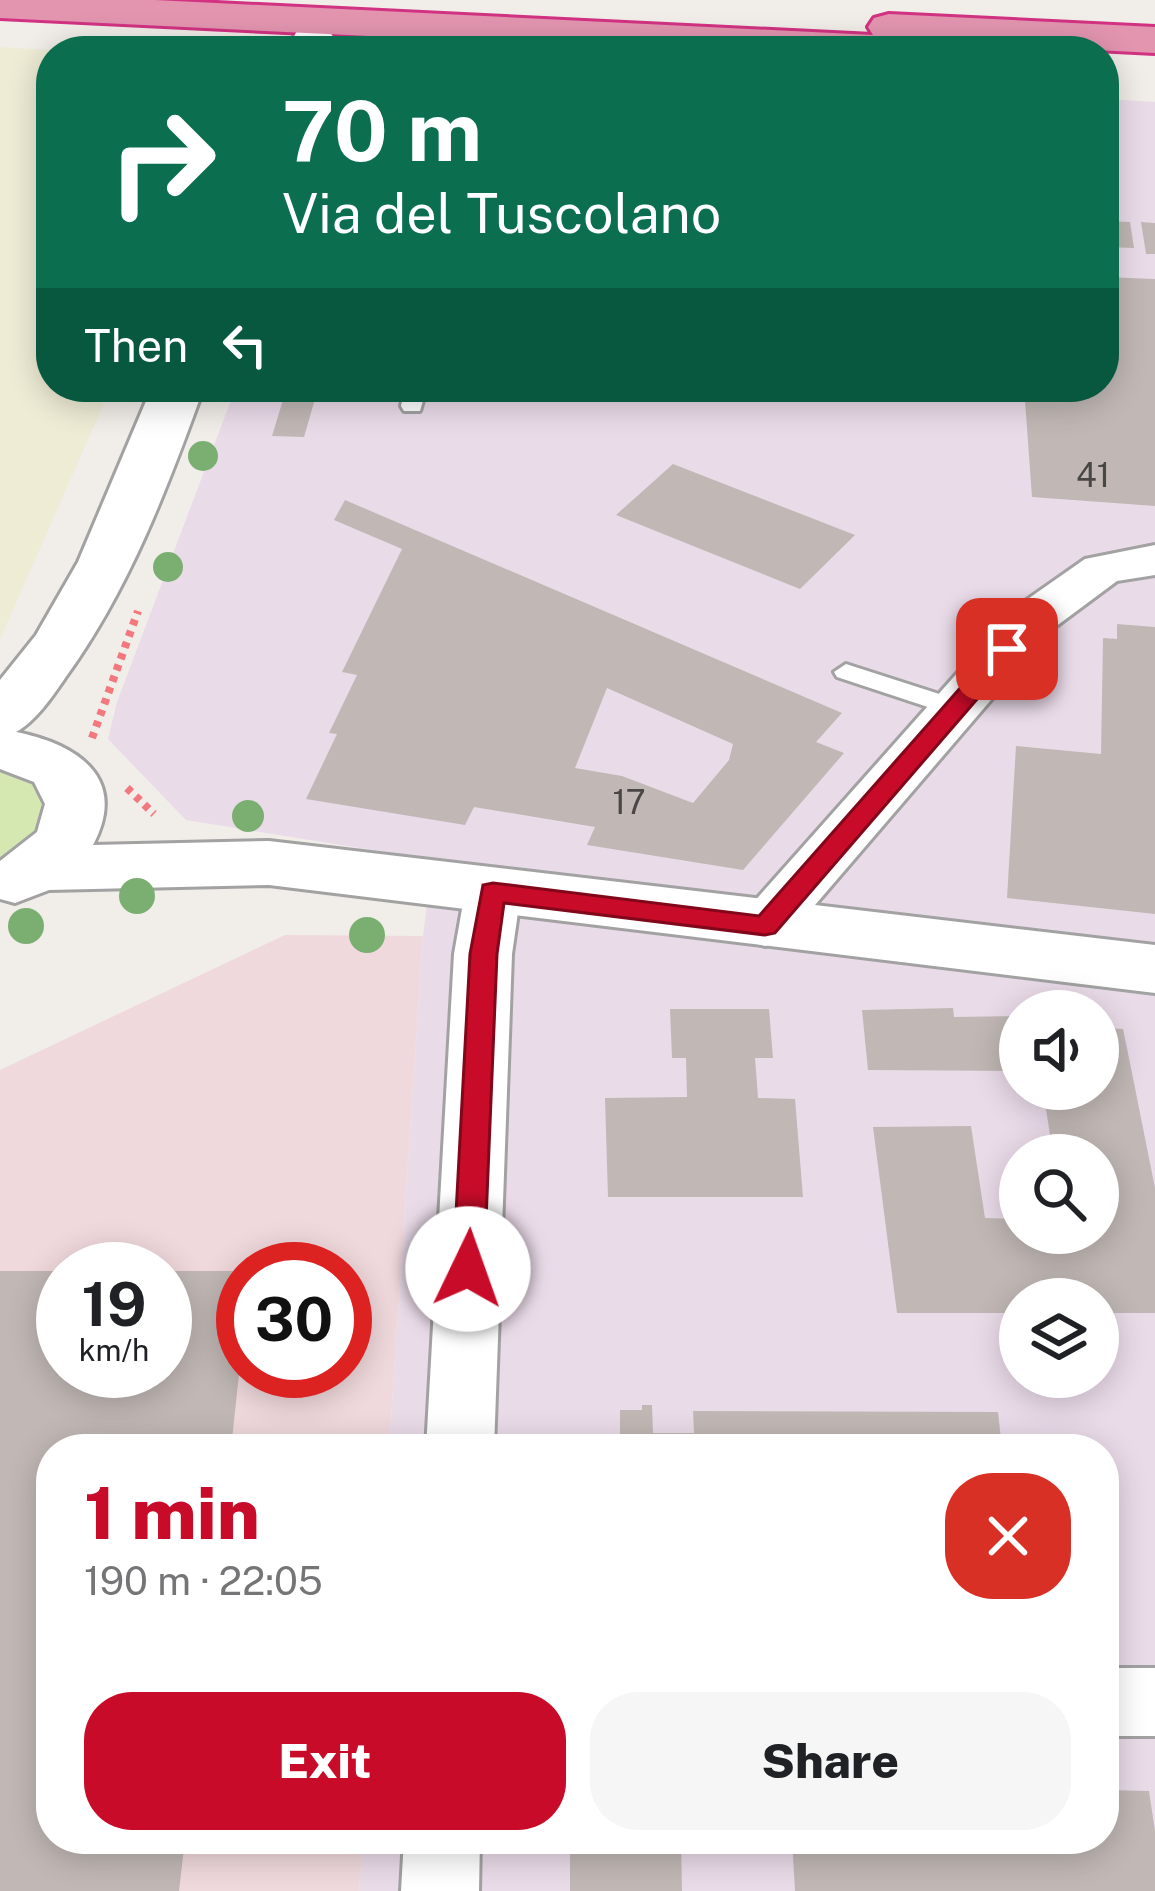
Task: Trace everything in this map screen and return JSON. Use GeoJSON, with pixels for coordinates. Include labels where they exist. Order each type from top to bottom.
{"type":"FeatureCollection","features":[{"type":"Feature","properties":{"kind":"highway"},"geometry":{"type":"LineString","coordinates":[[0,4],[639,36]]}},
{"type":"Feature","properties":{"kind":"highway"},"geometry":{"type":"LineString","coordinates":[[312,30],[588,36]]}},
{"type":"Feature","properties":{"kind":"street"},"geometry":{"type":"LineString","coordinates":[[0,717],[82,608],[122,533],[172,402]]}},
{"type":"Feature","properties":{"kind":"street"},"geometry":{"type":"LineString","coordinates":[[765,926],[1033,619],[1102,569],[1155,560]]}},
{"type":"Feature","properties":{"kind":"street"},"geometry":{"type":"LineString","coordinates":[[19,877],[68,840],[82,608]]}},
{"type":"Feature","properties":{"kind":"street"},"geometry":{"type":"LineString","coordinates":[[69,771],[268,863]]}},
{"type":"Feature","properties":{"kind":"street"},"geometry":{"type":"LineString","coordinates":[[19,877],[268,863],[1155,969]]}},
{"type":"Feature","properties":{"kind":"street"},"geometry":{"type":"LineString","coordinates":[[461,1434],[483,954],[493,892]]}},
{"type":"Feature","properties":{"kind":"street"},"geometry":{"type":"LineString","coordinates":[[1119,1702],[1155,1702]]}},
{"type":"Feature","properties":{"kind":"street"},"geometry":{"type":"LineString","coordinates":[[440,1891],[441,1854]]}},
{"type":"Feature","properties":{"kind":"lane"},"geometry":{"type":"LineString","coordinates":[[846,672],[955,708]]}},
{"type":"Feature","properties":{"kind":"path"},"geometry":{"type":"LineString","coordinates":[[146,593],[98,710],[91,742],[69,771],[154,814]]}},
{"type":"Feature","properties":{"kind":"shaded area"},"geometry":{"type":"Polygon","coordinates":[[[0,47],[36,49],[36,402],[104,402],[0,639],[0,47]]]}},
{"type":"Feature","properties":{"kind":"shaded area"},"geometry":{"type":"Polygon","coordinates":[[[1119,100],[1155,102],[1155,1891],[359,1891],[362,1854],[1119,1854],[1119,1434],[390,1434],[423,936],[433,860],[186,820],[108,739],[117,702],[230,402],[1119,402],[1119,100]]]}},
{"type":"Feature","properties":{"kind":"shaded area"},"geometry":{"type":"Polygon","coordinates":[[[285,935],[423,936],[390,1434],[36,1434],[36,1854],[362,1854],[359,1891],[0,1891],[0,1070],[285,935]]]}},
{"type":"Feature","properties":{"kind":"green space"},"geometry":{"type":"Polygon","coordinates":[[[0,770],[26,777],[49,803],[41,836],[0,864],[0,770]]]}},
{"type":"Feature","properties":{"kind":"building"},"geometry":{"type":"Polygon","coordinates":[[[1119,222],[1130,222],[1134,248],[1119,248],[1119,222]]]}},
{"type":"Feature","properties":{"kind":"building"},"geometry":{"type":"Polygon","coordinates":[[[1141,222],[1155,223],[1155,254],[1146,254],[1141,222]]]}},
{"type":"Feature","properties":{"kind":"building"},"geometry":{"type":"Polygon","coordinates":[[[1119,278],[1155,279],[1155,506],[1032,497],[1025,402],[1119,402],[1119,278]]]}},
{"type":"Feature","properties":{"kind":"building"},"geometry":{"type":"Polygon","coordinates":[[[282,402],[314,402],[304,437],[272,436],[282,402]]]}},
{"type":"Feature","properties":{"kind":"building"},"geometry":{"type":"Polygon","coordinates":[[[673,464],[855,535],[800,589],[616,515],[673,464]]]}},
{"type":"Feature","properties":{"kind":"building"},"geometry":{"type":"Polygon","coordinates":[[[345,500],[842,713],[816,742],[844,753],[743,870],[587,845],[595,827],[474,807],[465,825],[306,799],[337,734],[329,733],[357,675],[342,672],[402,549],[334,520],[345,500]],[[607,688],[575,768],[622,776],[693,803],[729,760],[733,744],[607,688]]]}},
{"type":"Feature","properties":{"kind":"building"},"geometry":{"type":"Polygon","coordinates":[[[1117,624],[1155,627],[1155,914],[1007,898],[1016,746],[1101,754],[1103,638],[1117,639],[1117,624]]]}},
{"type":"Feature","properties":{"kind":"building"},"geometry":{"type":"Polygon","coordinates":[[[953,1008],[954,1017],[999,1016],[999,1071],[868,1070],[862,1010],[953,1008]]]}},
{"type":"Feature","properties":{"kind":"building"},"geometry":{"type":"Polygon","coordinates":[[[670,1009],[769,1009],[773,1058],[755,1058],[758,1098],[795,1099],[803,1197],[608,1197],[605,1098],[687,1097],[686,1058],[672,1058],[670,1009]]]}},
{"type":"Feature","properties":{"kind":"building"},"geometry":{"type":"Polygon","coordinates":[[[1119,1029],[1123,1029],[1155,1188],[1155,1313],[1119,1313],[1119,1278],[999,1278],[999,1313],[897,1313],[873,1127],[971,1126],[985,1218],[999,1218],[999,1254],[1119,1254],[1119,1134],[1050,1134],[1046,1110],[1119,1110],[1119,1029]]]}},
{"type":"Feature","properties":{"kind":"building"},"geometry":{"type":"Polygon","coordinates":[[[0,1271],[36,1271],[36,1398],[192,1398],[192,1271],[216,1271],[216,1398],[236,1398],[233,1434],[36,1434],[36,1854],[183,1854],[179,1891],[0,1891],[0,1271]]]}},
{"type":"Feature","properties":{"kind":"building"},"geometry":{"type":"Polygon","coordinates":[[[642,1405],[652,1405],[653,1433],[694,1433],[693,1411],[998,1412],[1000,1434],[620,1434],[620,1410],[642,1410],[642,1405]]]}},
{"type":"Feature","properties":{"kind":"building"},"geometry":{"type":"Polygon","coordinates":[[[1119,1790],[1149,1791],[1155,1891],[795,1891],[793,1854],[1119,1854],[1119,1790]]]}},
{"type":"Feature","properties":{"kind":"building"},"geometry":{"type":"Polygon","coordinates":[[[570,1854],[681,1854],[682,1891],[570,1891],[570,1854]]]}},
{"type":"Feature","properties":{"kind":"route"},"geometry":{"type":"LineString","coordinates":[[468,1269],[483,954],[493,892],[765,926],[1007,649]]}}]}
